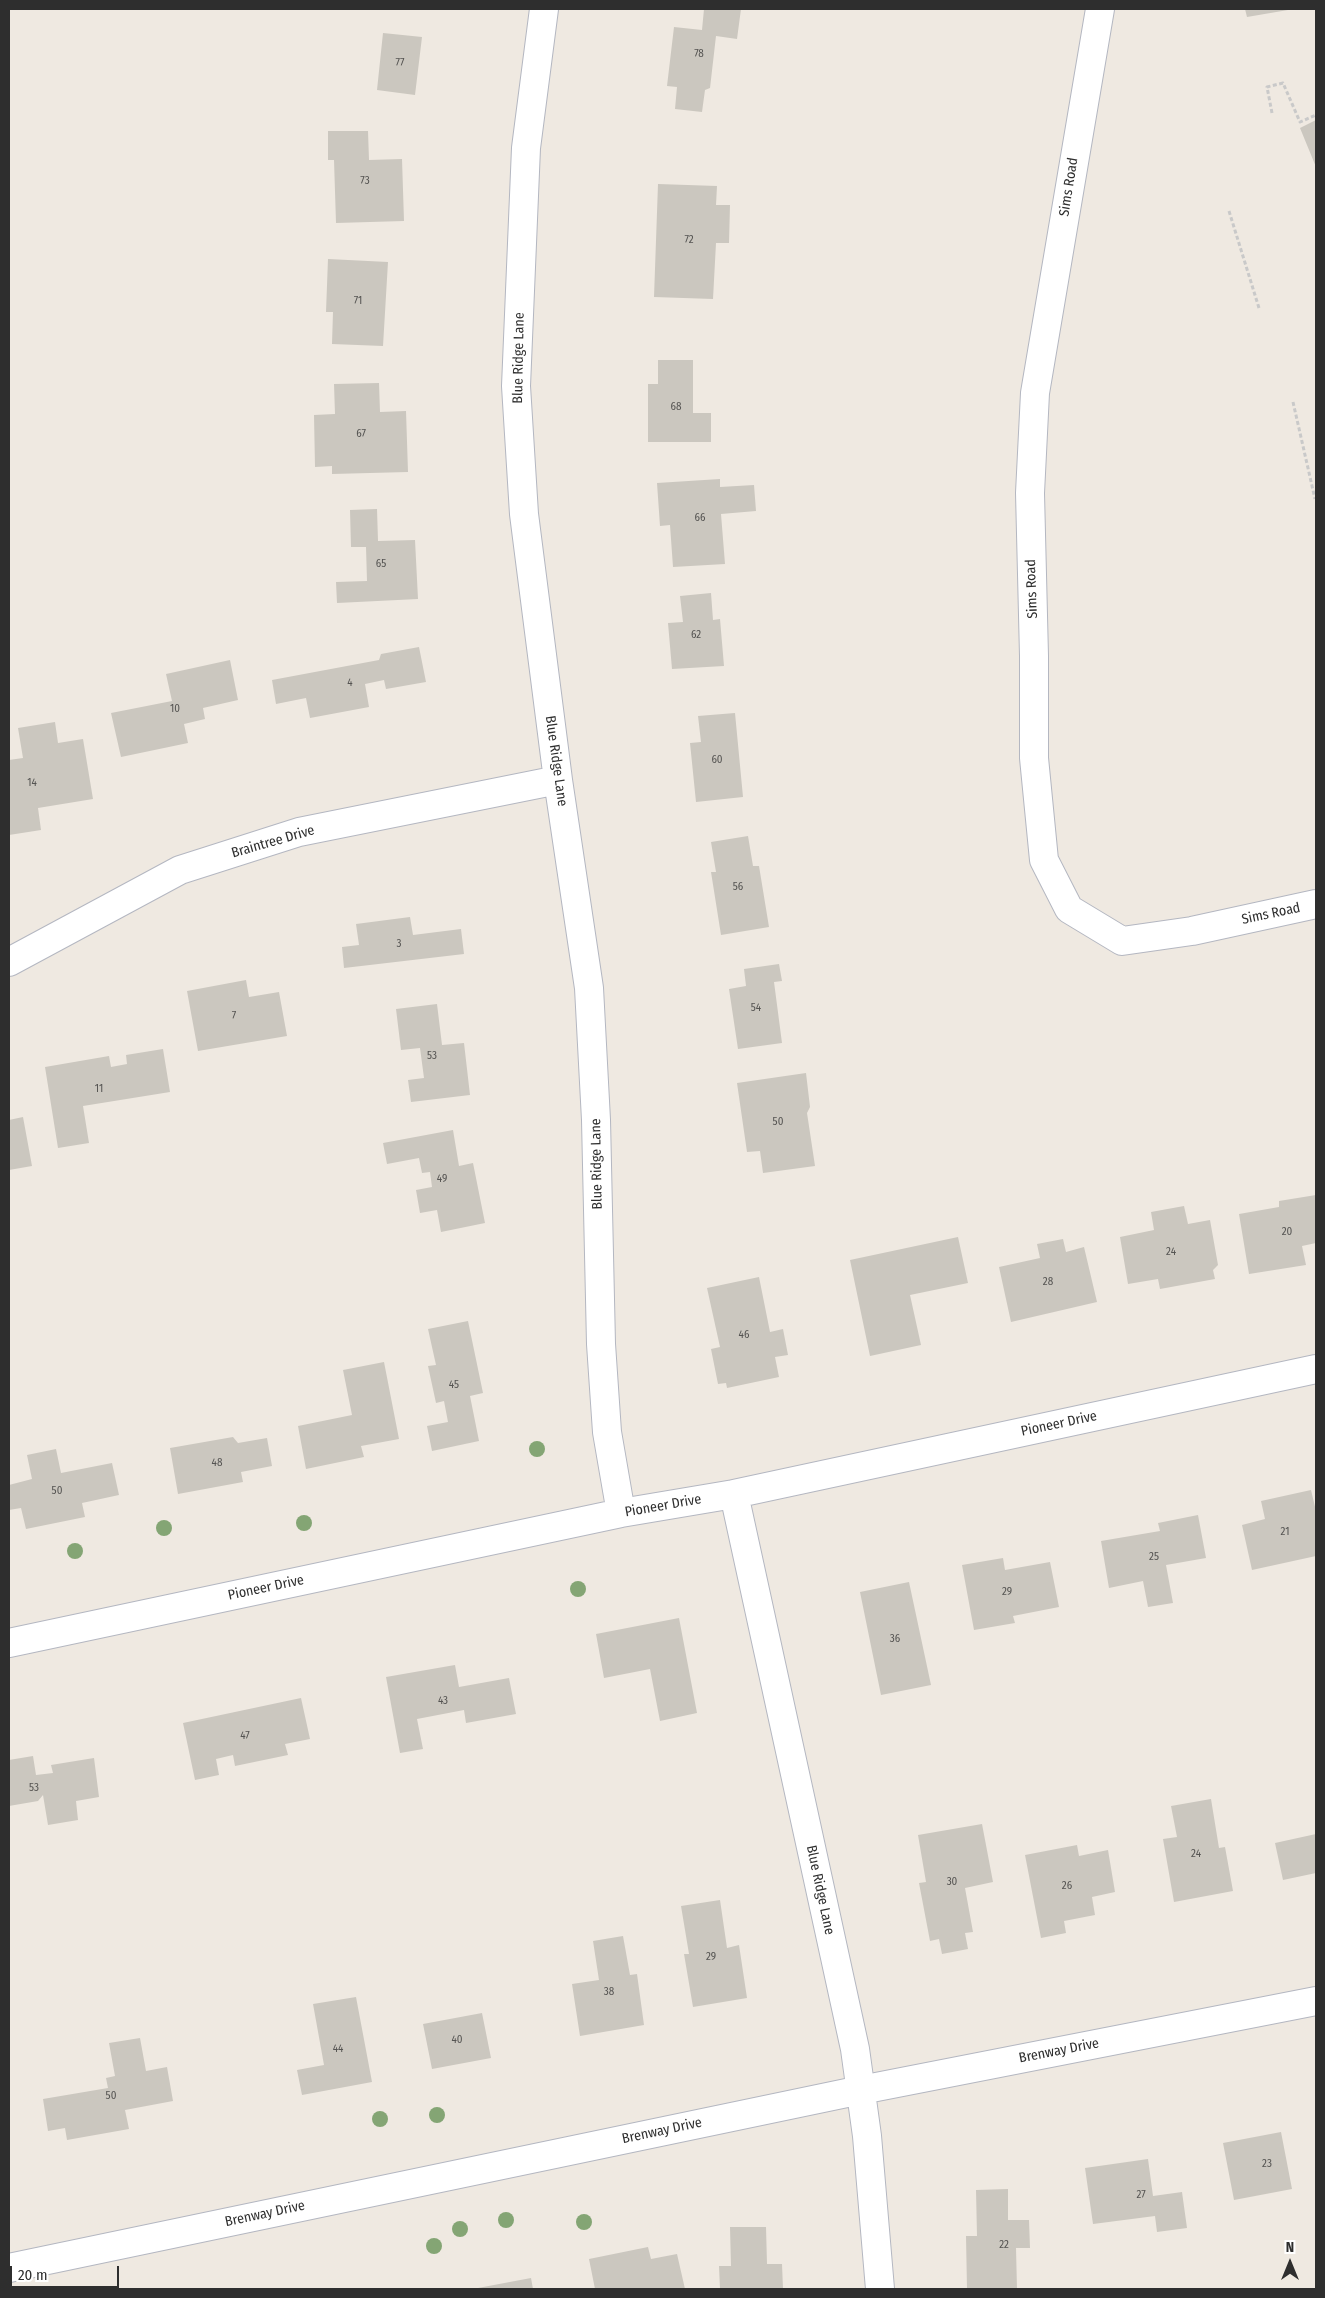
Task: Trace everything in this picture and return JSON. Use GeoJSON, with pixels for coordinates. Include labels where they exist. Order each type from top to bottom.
{"type":"FeatureCollection","features":[{"type":"Feature","properties":{"kind":"street","name":"Blue Ridge Lane"},"geometry":{"type":"LineString","coordinates":[[544,9],[526,148],[516,386],[524,514],[558,780],[589,988],[596,1120],[601,1344],[607,1432],[622,1513]]}},
{"type":"Feature","properties":{"kind":"street","name":"Sims Road"},"geometry":{"type":"LineString","coordinates":[[1100,9],[1035,393],[1030,493],[1034,656],[1034,758],[1044,860],[1069,909],[1122,941],[1192,931],[1316,904]]}},
{"type":"Feature","properties":{"kind":"street","name":"Braintree Drive"},"geometry":{"type":"LineString","coordinates":[[9,962],[180,870],[299,832],[558,780]]}},
{"type":"Feature","properties":{"kind":"street","name":"Pioneer Drive"},"geometry":{"type":"LineString","coordinates":[[9,1643],[622,1513],[734,1494],[1316,1369]]}},
{"type":"Feature","properties":{"kind":"street","name":"Blue Ridge Lane"},"geometry":{"type":"LineString","coordinates":[[734,1494],[855,2049],[867,2136],[880,2289]]}},
{"type":"Feature","properties":{"kind":"street","name":"Brenway Drive"},"geometry":{"type":"LineString","coordinates":[[9,2268],[861,2090],[1316,2001]]}},
{"type":"Feature","properties":{"kind":"path"},"geometry":{"type":"LineString","coordinates":[[1272,113],[1267,87],[1283,83],[1300,122],[1316,115]]}},
{"type":"Feature","properties":{"kind":"path"},"geometry":{"type":"LineString","coordinates":[[1229,211],[1259,308]]}},
{"type":"Feature","properties":{"kind":"path"},"geometry":{"type":"LineString","coordinates":[[1293,402],[1314,499]]}},
{"type":"Feature","properties":{"kind":"building"},"geometry":{"type":"Polygon","coordinates":[[[704,9],[741,9],[737,39],[716,36],[710,88],[705,90],[702,112],[675,109],[677,87],[667,86],[674,27],[702,30],[704,9]]]}},
{"type":"Feature","properties":{"kind":"building"},"geometry":{"type":"Polygon","coordinates":[[[1245,9],[1288,9],[1288,10],[1247,17],[1245,9]]]}},
{"type":"Feature","properties":{"kind":"building"},"geometry":{"type":"Polygon","coordinates":[[[383,33],[422,37],[415,95],[377,90],[383,33]]]}},
{"type":"Feature","properties":{"kind":"building"},"geometry":{"type":"Polygon","coordinates":[[[1316,120],[1316,167],[1300,128],[1316,120]]]}},
{"type":"Feature","properties":{"kind":"building"},"geometry":{"type":"Polygon","coordinates":[[[328,131],[368,131],[369,160],[402,159],[404,221],[336,223],[334,160],[328,160],[328,131]]]}},
{"type":"Feature","properties":{"kind":"building"},"geometry":{"type":"Polygon","coordinates":[[[658,184],[717,186],[716,205],[730,205],[729,243],[716,243],[713,299],[654,297],[658,184]]]}},
{"type":"Feature","properties":{"kind":"building"},"geometry":{"type":"Polygon","coordinates":[[[328,259],[388,262],[383,346],[332,344],[333,312],[326,312],[328,259]]]}},
{"type":"Feature","properties":{"kind":"building"},"geometry":{"type":"Polygon","coordinates":[[[658,360],[693,360],[693,413],[711,413],[711,442],[648,442],[648,384],[658,384],[658,360]]]}},
{"type":"Feature","properties":{"kind":"building"},"geometry":{"type":"Polygon","coordinates":[[[379,383],[380,412],[406,411],[408,472],[332,474],[332,466],[315,467],[314,415],[335,414],[334,384],[379,383]]]}},
{"type":"Feature","properties":{"kind":"building"},"geometry":{"type":"Polygon","coordinates":[[[720,479],[720,487],[754,485],[756,511],[721,514],[725,564],[673,567],[670,525],[660,526],[657,483],[720,479]]]}},
{"type":"Feature","properties":{"kind":"building"},"geometry":{"type":"Polygon","coordinates":[[[377,509],[378,541],[415,540],[418,599],[337,603],[336,582],[367,581],[366,547],[351,547],[350,510],[377,509]]]}},
{"type":"Feature","properties":{"kind":"building"},"geometry":{"type":"Polygon","coordinates":[[[711,593],[713,620],[720,619],[724,666],[672,669],[668,623],[683,622],[680,596],[711,593]]]}},
{"type":"Feature","properties":{"kind":"building"},"geometry":{"type":"Polygon","coordinates":[[[419,647],[426,682],[386,689],[384,680],[365,684],[369,707],[310,718],[306,698],[276,704],[272,680],[379,660],[381,654],[419,647]]]}},
{"type":"Feature","properties":{"kind":"building"},"geometry":{"type":"Polygon","coordinates":[[[230,660],[238,700],[203,708],[205,719],[184,724],[188,743],[121,757],[111,713],[172,701],[166,674],[230,660]]]}},
{"type":"Feature","properties":{"kind":"building"},"geometry":{"type":"Polygon","coordinates":[[[735,713],[743,797],[696,802],[690,743],[701,742],[698,716],[735,713]]]}},
{"type":"Feature","properties":{"kind":"building"},"geometry":{"type":"Polygon","coordinates":[[[55,722],[58,743],[83,739],[93,799],[38,808],[41,830],[9,835],[9,760],[23,758],[18,728],[55,722]]]}},
{"type":"Feature","properties":{"kind":"building"},"geometry":{"type":"Polygon","coordinates":[[[748,836],[753,866],[759,866],[769,927],[721,935],[711,872],[716,872],[711,842],[748,836]]]}},
{"type":"Feature","properties":{"kind":"building"},"geometry":{"type":"Polygon","coordinates":[[[410,917],[413,935],[461,929],[464,954],[344,968],[342,947],[359,945],[356,924],[410,917]]]}},
{"type":"Feature","properties":{"kind":"building"},"geometry":{"type":"Polygon","coordinates":[[[779,964],[782,981],[774,982],[782,1043],[738,1049],[729,989],[746,986],[744,969],[779,964]]]}},
{"type":"Feature","properties":{"kind":"building"},"geometry":{"type":"Polygon","coordinates":[[[246,980],[249,997],[279,992],[287,1036],[198,1051],[187,991],[246,980]]]}},
{"type":"Feature","properties":{"kind":"building"},"geometry":{"type":"Polygon","coordinates":[[[437,1004],[442,1045],[464,1043],[470,1095],[411,1102],[408,1080],[424,1078],[420,1048],[401,1050],[396,1009],[437,1004]]]}},
{"type":"Feature","properties":{"kind":"building"},"geometry":{"type":"Polygon","coordinates":[[[163,1049],[170,1092],[83,1106],[89,1143],[58,1148],[45,1067],[109,1056],[111,1067],[127,1064],[126,1055],[163,1049]]]}},
{"type":"Feature","properties":{"kind":"building"},"geometry":{"type":"Polygon","coordinates":[[[806,1073],[810,1107],[807,1113],[815,1166],[763,1173],[760,1151],[747,1152],[737,1083],[806,1073]]]}},
{"type":"Feature","properties":{"kind":"building"},"geometry":{"type":"Polygon","coordinates":[[[23,1117],[32,1166],[9,1170],[9,1120],[23,1117]]]}},
{"type":"Feature","properties":{"kind":"building"},"geometry":{"type":"Polygon","coordinates":[[[453,1130],[459,1166],[473,1163],[485,1223],[441,1232],[437,1210],[420,1213],[416,1190],[432,1187],[430,1172],[422,1173],[419,1158],[387,1164],[383,1143],[453,1130]]]}},
{"type":"Feature","properties":{"kind":"building"},"geometry":{"type":"Polygon","coordinates":[[[1316,1195],[1316,1243],[1302,1246],[1306,1265],[1249,1274],[1239,1214],[1279,1207],[1279,1201],[1316,1195]]]}},
{"type":"Feature","properties":{"kind":"building"},"geometry":{"type":"Polygon","coordinates":[[[1184,1206],[1188,1224],[1210,1220],[1218,1265],[1213,1270],[1215,1279],[1160,1289],[1158,1279],[1128,1284],[1120,1237],[1154,1230],[1151,1212],[1184,1206]]]}},
{"type":"Feature","properties":{"kind":"building"},"geometry":{"type":"Polygon","coordinates":[[[958,1237],[968,1283],[910,1295],[921,1345],[870,1356],[850,1260],[958,1237]]]}},
{"type":"Feature","properties":{"kind":"building"},"geometry":{"type":"Polygon","coordinates":[[[1063,1239],[1066,1252],[1084,1247],[1097,1302],[1011,1322],[999,1267],[1040,1258],[1037,1244],[1063,1239]]]}},
{"type":"Feature","properties":{"kind":"building"},"geometry":{"type":"Polygon","coordinates":[[[759,1277],[770,1332],[783,1329],[788,1355],[775,1357],[779,1377],[727,1388],[726,1383],[718,1384],[711,1349],[720,1347],[707,1288],[759,1277]]]}},
{"type":"Feature","properties":{"kind":"building"},"geometry":{"type":"Polygon","coordinates":[[[468,1321],[483,1393],[470,1396],[479,1441],[432,1451],[427,1426],[448,1422],[444,1401],[436,1403],[428,1366],[436,1365],[428,1329],[468,1321]]]}},
{"type":"Feature","properties":{"kind":"building"},"geometry":{"type":"Polygon","coordinates":[[[384,1362],[399,1439],[361,1446],[364,1457],[306,1469],[298,1426],[352,1415],[343,1370],[384,1362]]]}},
{"type":"Feature","properties":{"kind":"building"},"geometry":{"type":"Polygon","coordinates":[[[233,1437],[238,1443],[267,1438],[272,1466],[241,1472],[243,1482],[178,1494],[170,1448],[233,1437]]]}},
{"type":"Feature","properties":{"kind":"building"},"geometry":{"type":"Polygon","coordinates":[[[56,1449],[61,1473],[112,1463],[119,1495],[82,1503],[85,1517],[26,1529],[21,1508],[9,1510],[9,1485],[32,1479],[27,1455],[56,1449]]]}},
{"type":"Feature","properties":{"kind":"building"},"geometry":{"type":"Polygon","coordinates":[[[1311,1490],[1316,1511],[1316,1556],[1252,1570],[1242,1525],[1265,1519],[1261,1501],[1311,1490]]]}},
{"type":"Feature","properties":{"kind":"building"},"geometry":{"type":"Polygon","coordinates":[[[1198,1515],[1206,1558],[1166,1565],[1173,1603],[1148,1607],[1143,1581],[1109,1588],[1101,1541],[1160,1531],[1158,1523],[1198,1515]]]}},
{"type":"Feature","properties":{"kind":"building"},"geometry":{"type":"Polygon","coordinates":[[[1003,1558],[1005,1570],[1050,1562],[1059,1607],[1013,1616],[1015,1623],[974,1630],[962,1565],[1003,1558]]]}},
{"type":"Feature","properties":{"kind":"building"},"geometry":{"type":"Polygon","coordinates":[[[909,1582],[931,1685],[881,1695],[860,1592],[909,1582]]]}},
{"type":"Feature","properties":{"kind":"building"},"geometry":{"type":"Polygon","coordinates":[[[679,1618],[697,1713],[660,1721],[650,1669],[604,1678],[596,1634],[679,1618]]]}},
{"type":"Feature","properties":{"kind":"building"},"geometry":{"type":"Polygon","coordinates":[[[455,1665],[459,1687],[509,1678],[516,1714],[466,1723],[464,1710],[417,1719],[423,1749],[400,1753],[386,1677],[455,1665]]]}},
{"type":"Feature","properties":{"kind":"building"},"geometry":{"type":"Polygon","coordinates":[[[301,1698],[310,1739],[285,1744],[288,1755],[235,1766],[233,1755],[216,1759],[219,1775],[195,1780],[183,1723],[301,1698]]]}},
{"type":"Feature","properties":{"kind":"building"},"geometry":{"type":"Polygon","coordinates":[[[33,1756],[36,1775],[53,1773],[51,1765],[94,1758],[99,1797],[76,1801],[78,1820],[48,1825],[43,1795],[38,1801],[9,1806],[9,1760],[33,1756]]]}},
{"type":"Feature","properties":{"kind":"building"},"geometry":{"type":"Polygon","coordinates":[[[1211,1799],[1219,1848],[1225,1847],[1233,1891],[1174,1902],[1163,1839],[1177,1837],[1171,1806],[1211,1799]]]}},
{"type":"Feature","properties":{"kind":"building"},"geometry":{"type":"Polygon","coordinates":[[[982,1824],[993,1882],[965,1888],[973,1932],[965,1933],[968,1949],[942,1954],[939,1939],[930,1941],[919,1883],[926,1882],[918,1835],[982,1824]]]}},
{"type":"Feature","properties":{"kind":"building"},"geometry":{"type":"Polygon","coordinates":[[[1316,1834],[1316,1873],[1283,1880],[1275,1843],[1316,1834]]]}},
{"type":"Feature","properties":{"kind":"building"},"geometry":{"type":"Polygon","coordinates":[[[1077,1845],[1079,1856],[1108,1850],[1115,1892],[1092,1897],[1095,1915],[1064,1921],[1066,1933],[1041,1938],[1025,1855],[1077,1845]]]}},
{"type":"Feature","properties":{"kind":"building"},"geometry":{"type":"Polygon","coordinates":[[[720,1900],[727,1948],[739,1945],[747,1998],[693,2007],[684,1954],[689,1954],[681,1906],[720,1900]]]}},
{"type":"Feature","properties":{"kind":"building"},"geometry":{"type":"Polygon","coordinates":[[[623,1936],[630,1975],[637,1974],[644,2025],[580,2036],[572,1984],[599,1980],[593,1941],[623,1936]]]}},
{"type":"Feature","properties":{"kind":"building"},"geometry":{"type":"Polygon","coordinates":[[[356,1997],[372,2082],[302,2095],[297,2070],[324,2065],[313,2004],[356,1997]]]}},
{"type":"Feature","properties":{"kind":"building"},"geometry":{"type":"Polygon","coordinates":[[[482,2013],[491,2058],[432,2069],[423,2024],[482,2013]]]}},
{"type":"Feature","properties":{"kind":"building"},"geometry":{"type":"Polygon","coordinates":[[[140,2038],[146,2071],[167,2067],[173,2101],[125,2110],[129,2129],[67,2140],[65,2128],[48,2131],[43,2099],[108,2088],[106,2078],[115,2076],[109,2043],[140,2038]]]}},
{"type":"Feature","properties":{"kind":"building"},"geometry":{"type":"Polygon","coordinates":[[[1281,2132],[1292,2189],[1234,2200],[1223,2143],[1281,2132]]]}},
{"type":"Feature","properties":{"kind":"building"},"geometry":{"type":"Polygon","coordinates":[[[1148,2159],[1153,2196],[1182,2192],[1187,2228],[1157,2232],[1155,2216],[1093,2224],[1085,2168],[1148,2159]]]}},
{"type":"Feature","properties":{"kind":"building"},"geometry":{"type":"Polygon","coordinates":[[[1008,2189],[1008,2220],[1029,2220],[1030,2248],[1016,2248],[1017,2289],[967,2289],[966,2236],[977,2236],[976,2190],[1008,2189]]]}},
{"type":"Feature","properties":{"kind":"building"},"geometry":{"type":"Polygon","coordinates":[[[730,2227],[766,2227],[767,2264],[782,2264],[783,2289],[720,2289],[719,2266],[731,2266],[730,2227]]]}},
{"type":"Feature","properties":{"kind":"building"},"geometry":{"type":"Polygon","coordinates":[[[648,2247],[651,2259],[677,2254],[685,2289],[595,2289],[589,2259],[648,2247]]]}},
{"type":"Feature","properties":{"kind":"building"},"geometry":{"type":"Polygon","coordinates":[[[531,2278],[533,2289],[478,2289],[478,2288],[531,2278]]]}}]}
